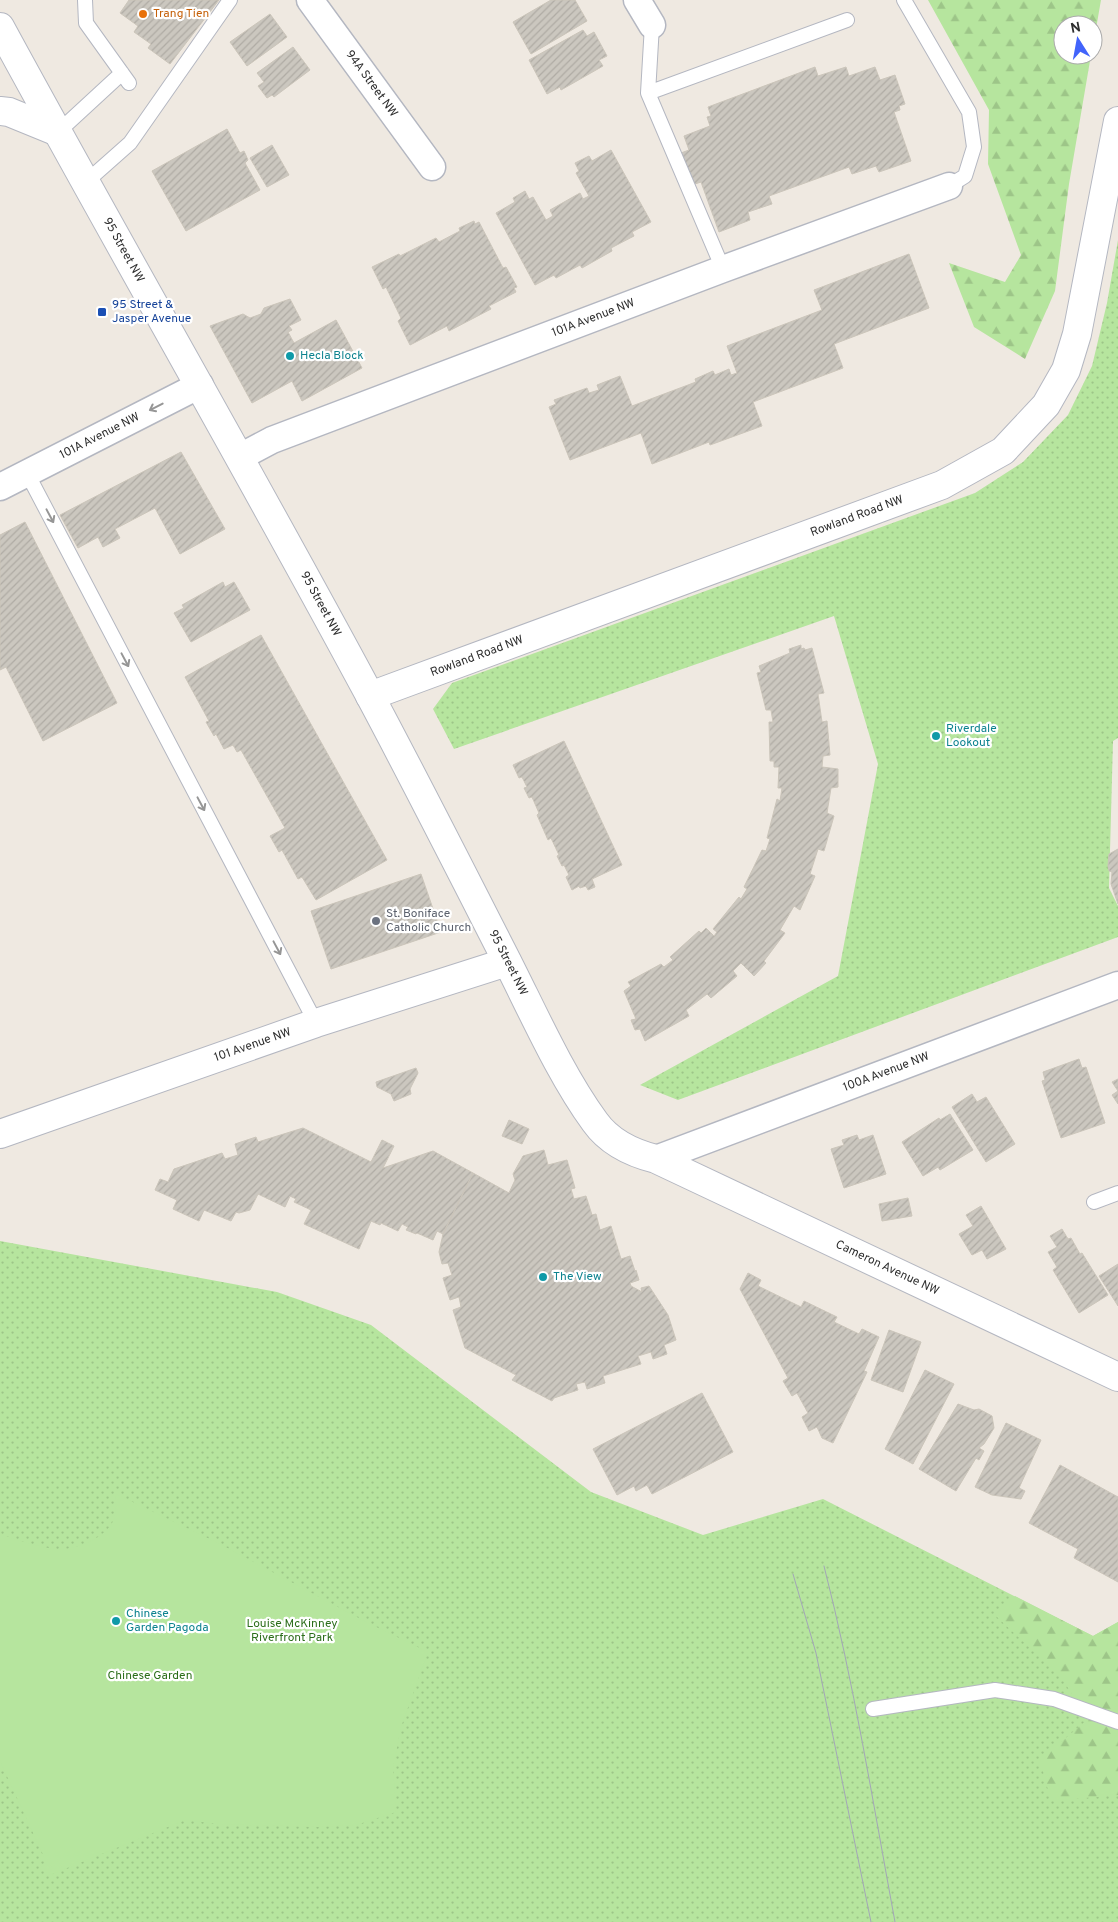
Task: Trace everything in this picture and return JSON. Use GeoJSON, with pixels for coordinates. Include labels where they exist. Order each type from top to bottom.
{"type":"FeatureCollection","features":[{"type":"Feature","properties":{"kind":"main road","name":"95 Street NW"},"geometry":{"type":"LineString","coordinates":[[0,27],[240,457],[370,696],[574,1089],[597,1125],[616,1143],[634,1153],[656,1159]]}},
{"type":"Feature","properties":{"kind":"main road"},"geometry":{"type":"LineString","coordinates":[[0,111],[9,112],[58,132]]}},
{"type":"Feature","properties":{"kind":"main road","name":"Rowland Road NW"},"geometry":{"type":"LineString","coordinates":[[370,696],[942,485],[1003,451],[1046,405],[1066,370],[1077,334],[1118,121]]}},
{"type":"Feature","properties":{"kind":"main road","name":"101 Avenue NW"},"geometry":{"type":"LineString","coordinates":[[0,1134],[316,1023],[507,962]]}},
{"type":"Feature","properties":{"kind":"main road","name":"Cameron Avenue NW"},"geometry":{"type":"LineString","coordinates":[[656,1159],[1118,1376]]}},
{"type":"Feature","properties":{"kind":"street"},"geometry":{"type":"LineString","coordinates":[[637,0],[652,24]]}},
{"type":"Feature","properties":{"kind":"street","name":"94A Street NW"},"geometry":{"type":"LineString","coordinates":[[316,2],[432,167]]}},
{"type":"Feature","properties":{"kind":"street","name":"101A Avenue NW"},"geometry":{"type":"LineString","coordinates":[[240,457],[272,440],[723,269],[949,186]]}},
{"type":"Feature","properties":{"kind":"street","name":"101A Avenue NW"},"geometry":{"type":"LineString","coordinates":[[0,487],[200,385]]}},
{"type":"Feature","properties":{"kind":"street","name":"100A Avenue NW"},"geometry":{"type":"LineString","coordinates":[[656,1159],[1118,985]]}},
{"type":"Feature","properties":{"kind":"lane"},"geometry":{"type":"LineString","coordinates":[[58,132],[126,78],[86,23],[85,0]]}},
{"type":"Feature","properties":{"kind":"lane"},"geometry":{"type":"LineString","coordinates":[[86,182],[130,143],[230,0]]}},
{"type":"Feature","properties":{"kind":"lane"},"geometry":{"type":"LineString","coordinates":[[904,0],[969,112],[974,147],[965,176],[949,186]]}},
{"type":"Feature","properties":{"kind":"lane"},"geometry":{"type":"LineString","coordinates":[[648,93],[847,20]]}},
{"type":"Feature","properties":{"kind":"lane"},"geometry":{"type":"LineString","coordinates":[[652,24],[648,93],[723,269]]}},
{"type":"Feature","properties":{"kind":"lane"},"geometry":{"type":"LineString","coordinates":[[27,473],[316,1023]]}},
{"type":"Feature","properties":{"kind":"lane"},"geometry":{"type":"LineString","coordinates":[[1094,1202],[1118,1193]]}},
{"type":"Feature","properties":{"kind":"lane"},"geometry":{"type":"LineString","coordinates":[[873,1709],[995,1690],[1054,1699],[1118,1722]]}},
{"type":"Feature","properties":{"kind":"green space"},"geometry":{"type":"Polygon","coordinates":[[[928,0],[1101,0],[1098,15],[1053,15],[1053,65],[1089,65],[1069,184],[1055,291],[1025,359],[974,327],[949,263],[1005,282],[1021,255],[988,164],[989,110],[928,0]]]}},
{"type":"Feature","properties":{"kind":"green space"},"geometry":{"type":"Polygon","coordinates":[[[1118,240],[1118,738],[1113,741],[1109,888],[1118,906],[1118,937],[678,1100],[640,1085],[838,976],[878,764],[834,616],[454,749],[433,709],[452,683],[975,493],[1023,462],[1068,415],[1092,366],[1107,303],[1118,240]]]}},
{"type":"Feature","properties":{"kind":"green space","name":"Louise McKinney Riverfront Park"},"geometry":{"type":"Polygon","coordinates":[[[0,1241],[277,1292],[371,1325],[591,1492],[703,1535],[823,1499],[1093,1636],[1118,1622],[1118,1922],[0,1922],[0,1241]]]}},
{"type":"Feature","properties":{"kind":"green space","name":"Chinese Garden"},"geometry":{"type":"Polygon","coordinates":[[[116,1494],[218,1543],[368,1623],[428,1652],[401,1727],[393,1768],[396,1812],[356,1825],[316,1827],[218,1824],[185,1820],[45,1877],[45,1859],[0,1761],[0,1534],[48,1548],[64,1549],[78,1546],[99,1536],[110,1526],[115,1515],[116,1494]]]}},
{"type":"Feature","properties":{"kind":"green space"},"geometry":{"type":"Polygon","coordinates":[[[1015,1596],[1093,1636],[1118,1622],[1118,1795],[1051,1801],[1040,1760],[1088,1719],[1061,1677],[996,1616],[1015,1596]]]}},
{"type":"Feature","properties":{"kind":"building"},"geometry":{"type":"Polygon","coordinates":[[[129,0],[219,0],[170,64],[148,48],[151,44],[134,32],[138,26],[120,13],[129,0]]]}},
{"type":"Feature","properties":{"kind":"building"},"geometry":{"type":"Polygon","coordinates":[[[551,0],[575,0],[587,21],[531,54],[513,22],[551,0]]]}},
{"type":"Feature","properties":{"kind":"building"},"geometry":{"type":"Polygon","coordinates":[[[270,14],[287,37],[247,66],[230,42],[270,14]]]}},
{"type":"Feature","properties":{"kind":"building"},"geometry":{"type":"Polygon","coordinates":[[[583,30],[587,36],[594,32],[607,56],[599,60],[603,66],[561,90],[560,87],[547,94],[529,60],[583,30]]]}},
{"type":"Feature","properties":{"kind":"building"},"geometry":{"type":"Polygon","coordinates":[[[293,47],[310,70],[274,97],[272,95],[267,98],[258,86],[264,82],[257,73],[293,47]]]}},
{"type":"Feature","properties":{"kind":"building"},"geometry":{"type":"Polygon","coordinates":[[[815,67],[818,76],[846,67],[849,76],[875,67],[880,80],[895,75],[905,104],[899,106],[900,110],[894,112],[911,161],[879,172],[876,166],[852,174],[849,167],[769,196],[772,204],[748,212],[750,220],[719,232],[701,182],[692,185],[681,153],[689,150],[684,136],[710,126],[707,117],[711,116],[708,107],[815,67]]]}},
{"type":"Feature","properties":{"kind":"building"},"geometry":{"type":"Polygon","coordinates":[[[227,129],[240,153],[244,151],[248,160],[245,163],[260,190],[186,231],[152,171],[227,129]]]}},
{"type":"Feature","properties":{"kind":"building"},"geometry":{"type":"Polygon","coordinates":[[[272,145],[289,175],[267,187],[250,158],[272,145]]]}},
{"type":"Feature","properties":{"kind":"building"},"geometry":{"type":"Polygon","coordinates":[[[611,150],[651,222],[632,232],[634,236],[611,248],[612,251],[582,268],[580,265],[556,278],[554,275],[535,285],[496,213],[515,202],[513,198],[525,191],[529,199],[533,197],[546,220],[553,216],[550,210],[580,193],[583,199],[589,196],[576,173],[579,171],[575,163],[589,156],[592,161],[611,150]]]}},
{"type":"Feature","properties":{"kind":"building"},"geometry":{"type":"Polygon","coordinates":[[[474,221],[475,224],[479,222],[503,268],[506,267],[517,287],[514,288],[516,292],[489,306],[491,309],[449,331],[447,326],[410,345],[398,321],[401,318],[386,287],[383,289],[372,267],[399,254],[400,256],[436,238],[439,242],[460,231],[459,228],[474,221]]]}},
{"type":"Feature","properties":{"kind":"building"},"geometry":{"type":"Polygon","coordinates":[[[909,254],[929,308],[834,344],[843,368],[753,402],[762,426],[710,445],[709,442],[652,464],[641,433],[570,460],[549,407],[556,404],[554,400],[587,388],[589,393],[599,390],[597,385],[620,376],[632,406],[696,382],[695,379],[713,371],[715,375],[729,369],[731,375],[737,373],[727,346],[822,310],[814,290],[909,254]]]}},
{"type":"Feature","properties":{"kind":"building","name":"Hecla Block"},"geometry":{"type":"Polygon","coordinates":[[[290,299],[301,320],[289,326],[292,330],[288,332],[294,343],[336,320],[362,368],[302,401],[292,381],[252,403],[210,326],[243,314],[250,318],[261,314],[264,308],[290,299]]]}},
{"type":"Feature","properties":{"kind":"building"},"geometry":{"type":"Polygon","coordinates":[[[181,452],[225,529],[180,554],[155,508],[115,529],[120,538],[103,547],[98,537],[78,548],[60,515],[181,452]]]}},
{"type":"Feature","properties":{"kind":"building"},"geometry":{"type":"Polygon","coordinates":[[[25,522],[117,703],[43,741],[6,667],[0,670],[0,535],[25,522]]]}},
{"type":"Feature","properties":{"kind":"building"},"geometry":{"type":"Polygon","coordinates":[[[223,582],[225,587],[234,582],[250,610],[191,642],[174,613],[184,608],[182,605],[223,582]]]}},
{"type":"Feature","properties":{"kind":"building"},"geometry":{"type":"Polygon","coordinates":[[[261,635],[387,860],[316,900],[302,877],[298,879],[282,850],[279,852],[270,836],[285,828],[241,750],[237,752],[233,745],[224,749],[216,734],[214,736],[206,722],[209,721],[185,677],[261,635]]]}},
{"type":"Feature","properties":{"kind":"building"},"geometry":{"type":"Polygon","coordinates":[[[801,645],[801,649],[812,648],[824,693],[818,694],[822,722],[827,721],[830,755],[823,756],[822,767],[838,769],[838,787],[831,788],[827,813],[834,816],[824,851],[818,849],[810,874],[815,876],[800,910],[794,906],[780,930],[785,933],[764,961],[766,963],[754,976],[741,963],[733,971],[737,976],[711,998],[707,994],[686,1010],[689,1016],[645,1041],[640,1029],[635,1030],[631,1020],[636,1019],[624,991],[631,986],[628,982],[661,964],[664,967],[673,960],[670,957],[699,931],[701,933],[706,928],[714,936],[717,932],[713,929],[739,897],[741,899],[747,889],[744,887],[762,850],[766,851],[770,839],[767,838],[777,799],[780,801],[782,788],[778,788],[779,767],[774,767],[774,761],[770,761],[769,722],[773,722],[771,710],[766,710],[757,673],[761,672],[759,666],[790,653],[789,649],[801,645]]]}},
{"type":"Feature","properties":{"kind":"building"},"geometry":{"type":"Polygon","coordinates":[[[564,741],[622,865],[592,879],[595,887],[588,890],[586,886],[580,888],[579,886],[572,890],[566,877],[569,875],[557,856],[559,855],[551,838],[548,840],[537,815],[539,813],[532,797],[529,798],[524,788],[527,787],[522,777],[519,778],[513,765],[564,741]]]}},
{"type":"Feature","properties":{"kind":"building"},"geometry":{"type":"Polygon","coordinates":[[[1118,849],[1118,904],[1111,884],[1112,872],[1109,871],[1108,866],[1109,854],[1118,849]]]}},
{"type":"Feature","properties":{"kind":"building","name":"St. Boniface Catholic Church"},"geometry":{"type":"Polygon","coordinates":[[[421,874],[441,932],[331,969],[311,911],[421,874]]]}},
{"type":"Feature","properties":{"kind":"building"},"geometry":{"type":"Polygon","coordinates":[[[1079,1059],[1082,1068],[1086,1067],[1105,1123],[1061,1138],[1042,1081],[1045,1080],[1043,1072],[1079,1059]]]}},
{"type":"Feature","properties":{"kind":"building"},"geometry":{"type":"Polygon","coordinates":[[[416,1068],[418,1073],[410,1089],[411,1094],[394,1101],[391,1094],[377,1087],[376,1082],[416,1068]]]}},
{"type":"Feature","properties":{"kind":"building"},"geometry":{"type":"Polygon","coordinates":[[[1118,1079],[1118,1091],[1112,1082],[1118,1079]]]}},
{"type":"Feature","properties":{"kind":"building"},"geometry":{"type":"Polygon","coordinates":[[[1118,1091],[1118,1104],[1112,1095],[1118,1091]]]}},
{"type":"Feature","properties":{"kind":"building"},"geometry":{"type":"Polygon","coordinates":[[[972,1094],[977,1102],[986,1097],[1015,1144],[986,1162],[952,1107],[972,1094]]]}},
{"type":"Feature","properties":{"kind":"building"},"geometry":{"type":"Polygon","coordinates":[[[950,1114],[973,1150],[940,1170],[938,1167],[923,1176],[902,1142],[939,1118],[940,1120],[950,1114]]]}},
{"type":"Feature","properties":{"kind":"building"},"geometry":{"type":"Polygon","coordinates":[[[509,1120],[529,1129],[522,1144],[502,1136],[509,1120]]]}},
{"type":"Feature","properties":{"kind":"building"},"geometry":{"type":"Polygon","coordinates":[[[303,1128],[371,1162],[382,1140],[394,1146],[383,1168],[433,1151],[473,1173],[443,1234],[437,1231],[433,1240],[406,1230],[408,1227],[402,1224],[398,1231],[381,1223],[380,1225],[371,1221],[359,1249],[304,1224],[311,1210],[294,1202],[296,1199],[290,1196],[285,1207],[258,1194],[250,1210],[236,1212],[231,1221],[204,1210],[199,1221],[173,1209],[177,1200],[155,1190],[160,1179],[168,1182],[174,1169],[222,1153],[225,1159],[238,1155],[235,1144],[256,1137],[258,1142],[303,1128]]]}},
{"type":"Feature","properties":{"kind":"building"},"geometry":{"type":"Polygon","coordinates":[[[857,1135],[859,1140],[873,1135],[886,1174],[844,1188],[831,1149],[844,1145],[842,1140],[857,1135]]]}},
{"type":"Feature","properties":{"kind":"building","name":"The View"},"geometry":{"type":"Polygon","coordinates":[[[544,1150],[548,1165],[567,1160],[575,1188],[571,1189],[574,1199],[586,1196],[592,1215],[596,1214],[600,1230],[611,1226],[621,1259],[630,1256],[636,1270],[639,1280],[630,1283],[631,1286],[642,1292],[641,1288],[649,1286],[668,1315],[676,1340],[664,1345],[667,1354],[653,1359],[651,1352],[638,1356],[641,1364],[603,1376],[605,1383],[587,1389],[585,1382],[576,1384],[578,1390],[554,1398],[552,1401],[512,1380],[516,1375],[465,1348],[453,1310],[461,1307],[459,1297],[450,1300],[443,1278],[452,1275],[448,1263],[442,1264],[439,1252],[443,1234],[473,1173],[509,1193],[515,1180],[513,1174],[523,1156],[544,1150]]]}},
{"type":"Feature","properties":{"kind":"building"},"geometry":{"type":"Polygon","coordinates":[[[908,1198],[912,1216],[882,1221],[879,1204],[908,1198]]]}},
{"type":"Feature","properties":{"kind":"building"},"geometry":{"type":"Polygon","coordinates":[[[981,1206],[1006,1249],[987,1259],[982,1250],[972,1255],[959,1234],[973,1226],[966,1215],[981,1206]]]}},
{"type":"Feature","properties":{"kind":"building"},"geometry":{"type":"Polygon","coordinates":[[[1062,1229],[1068,1239],[1071,1238],[1080,1254],[1082,1253],[1108,1295],[1079,1313],[1053,1270],[1057,1267],[1048,1252],[1057,1247],[1050,1236],[1062,1229]]]}},
{"type":"Feature","properties":{"kind":"building"},"geometry":{"type":"Polygon","coordinates":[[[1118,1264],[1118,1306],[1099,1276],[1118,1264]]]}},
{"type":"Feature","properties":{"kind":"building"},"geometry":{"type":"Polygon","coordinates":[[[748,1273],[761,1280],[758,1286],[801,1307],[804,1301],[837,1317],[834,1322],[859,1334],[862,1329],[879,1337],[864,1371],[867,1372],[833,1443],[822,1438],[817,1427],[809,1431],[802,1417],[808,1413],[797,1393],[792,1396],[783,1381],[788,1378],[740,1289],[748,1273]]]}},
{"type":"Feature","properties":{"kind":"building"},"geometry":{"type":"Polygon","coordinates":[[[889,1330],[921,1342],[903,1392],[871,1380],[889,1330]]]}},
{"type":"Feature","properties":{"kind":"building"},"geometry":{"type":"Polygon","coordinates":[[[925,1370],[954,1384],[913,1464],[885,1449],[925,1370]]]}},
{"type":"Feature","properties":{"kind":"building"},"geometry":{"type":"Polygon","coordinates":[[[702,1393],[733,1452],[652,1494],[647,1485],[636,1491],[634,1486],[617,1495],[593,1449],[702,1393]]]}},
{"type":"Feature","properties":{"kind":"building"},"geometry":{"type":"Polygon","coordinates":[[[958,1404],[974,1410],[979,1409],[992,1416],[994,1428],[984,1444],[979,1448],[984,1451],[979,1460],[976,1458],[956,1491],[919,1469],[958,1404]]]}},
{"type":"Feature","properties":{"kind":"building"},"geometry":{"type":"Polygon","coordinates":[[[1006,1423],[1041,1440],[1019,1488],[1025,1491],[1021,1499],[992,1495],[975,1487],[1006,1423]]]}},
{"type":"Feature","properties":{"kind":"building"},"geometry":{"type":"Polygon","coordinates":[[[1060,1465],[1118,1497],[1118,1582],[1074,1558],[1078,1549],[1029,1523],[1060,1465]]]}},
{"type":"Feature","properties":{"kind":"tram line"},"geometry":{"type":"LineString","coordinates":[[824,1566],[854,1699],[895,1922]]}},
{"type":"Feature","properties":{"kind":"tram line"},"geometry":{"type":"LineString","coordinates":[[793,1574],[816,1653],[871,1922]]}},
{"type":"Feature","properties":{"kind":"place","name":"Trang Tien"},"geometry":{"type":"Point","coordinates":[143,14]}},
{"type":"Feature","properties":{"kind":"place","name":"95 Street & Jasper Avenue"},"geometry":{"type":"Point","coordinates":[102,312]}},
{"type":"Feature","properties":{"kind":"place","name":"Hecla Block"},"geometry":{"type":"Point","coordinates":[290,356]}},
{"type":"Feature","properties":{"kind":"place","name":"Riverdale Lookout"},"geometry":{"type":"Point","coordinates":[936,736]}},
{"type":"Feature","properties":{"kind":"place","name":"St. Boniface Catholic Church"},"geometry":{"type":"Point","coordinates":[376,921]}},
{"type":"Feature","properties":{"kind":"place","name":"The View"},"geometry":{"type":"Point","coordinates":[543,1277]}},
{"type":"Feature","properties":{"kind":"place","name":"Chinese Garden Pagoda"},"geometry":{"type":"Point","coordinates":[116,1621]}}]}
